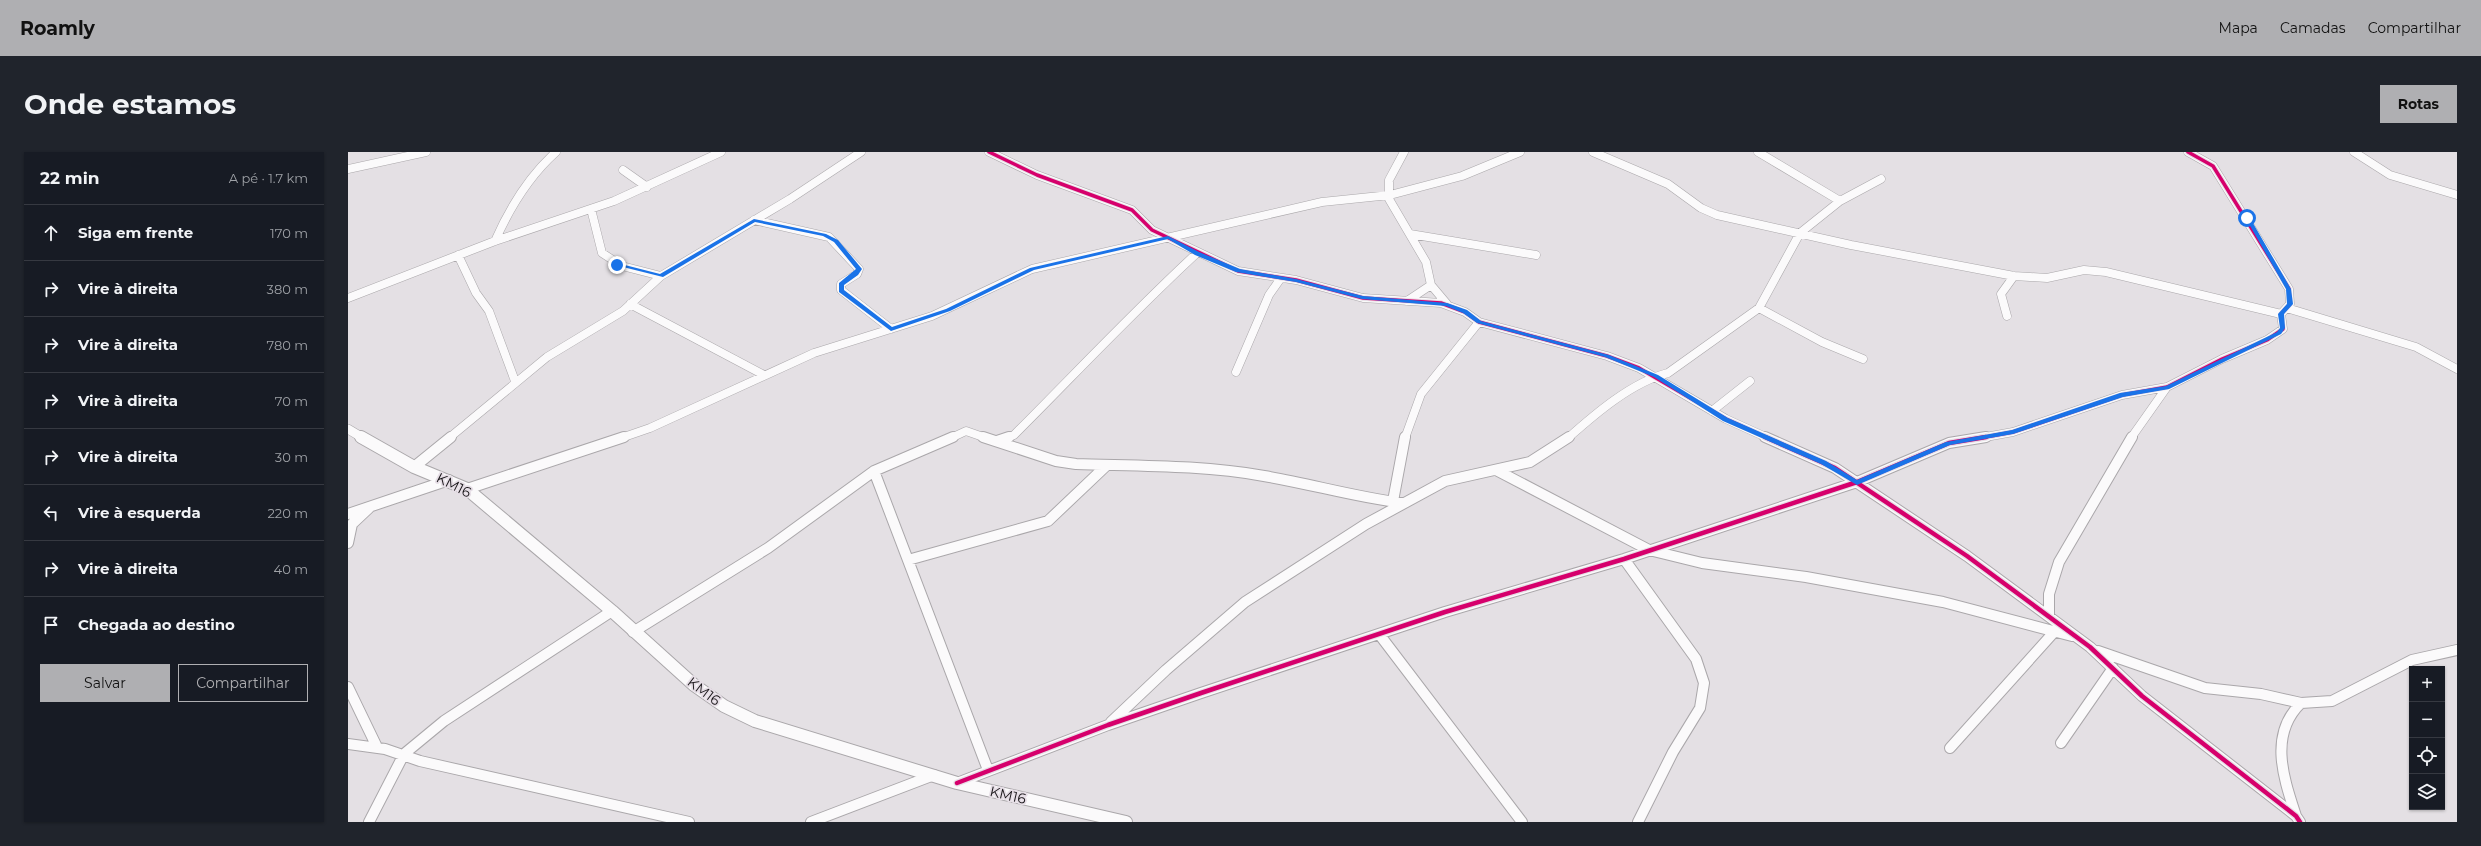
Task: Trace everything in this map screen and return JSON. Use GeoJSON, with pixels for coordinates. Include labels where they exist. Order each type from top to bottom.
{"type":"FeatureCollection","features":[{"type":"Feature","properties":{"kind":"street"},"geometry":{"type":"LineString","coordinates":[[348,169],[426,152]]}},
{"type":"Feature","properties":{"kind":"street"},"geometry":{"type":"LineString","coordinates":[[495,241],[515,200],[534,172],[556,152]]}},
{"type":"Feature","properties":{"kind":"street"},"geometry":{"type":"LineString","coordinates":[[348,298],[495,241],[591,209],[647,187],[721,152]]}},
{"type":"Feature","properties":{"kind":"street"},"geometry":{"type":"LineString","coordinates":[[414,467],[515,381],[546,357],[614,317],[661,276],[837,170],[861,152]]}},
{"type":"Feature","properties":{"kind":"street"},"geometry":{"type":"LineString","coordinates":[[989,152],[1036,175],[1132,210],[1152,230],[1168,237],[1197,254],[1238,271],[1282,278],[1362,298],[1447,304],[1465,312],[1479,322],[1607,356],[1656,376],[1731,422],[1824,462],[1857,482],[1967,556],[2049,615],[2090,647],[2142,696],[2295,820]]}},
{"type":"Feature","properties":{"kind":"street"},"geometry":{"type":"LineString","coordinates":[[1404,152],[1389,180],[1389,199],[1426,262],[1431,284],[1447,304]]}},
{"type":"Feature","properties":{"kind":"street"},"geometry":{"type":"LineString","coordinates":[[468,489],[650,428],[764,375],[832,347],[948,310],[1032,269],[1322,202],[1390,195],[1462,176],[1520,152]]}},
{"type":"Feature","properties":{"kind":"street"},"geometry":{"type":"LineString","coordinates":[[1593,152],[1668,184],[1708,212],[1910,258],[2014,276],[2046,278],[2093,270],[2126,275],[2281,314]]}},
{"type":"Feature","properties":{"kind":"street"},"geometry":{"type":"LineString","coordinates":[[1758,152],[1840,202]]}},
{"type":"Feature","properties":{"kind":"street"},"geometry":{"type":"LineString","coordinates":[[2188,152],[2213,166],[2247,218],[2288,289],[2291,299],[2287,308],[2281,314]]}},
{"type":"Feature","properties":{"kind":"street"},"geometry":{"type":"LineString","coordinates":[[2354,152],[2390,175],[2457,195]]}},
{"type":"Feature","properties":{"kind":"street"},"geometry":{"type":"LineString","coordinates":[[623,170],[647,187]]}},
{"type":"Feature","properties":{"kind":"street"},"geometry":{"type":"LineString","coordinates":[[1108,725],[1166,670],[1246,602],[1269,585],[1398,502],[1445,480],[1521,466],[1559,446],[1591,416],[1656,376],[1668,373],[1759,308],[1800,233],[1840,202],[1881,179]]}},
{"type":"Feature","properties":{"kind":"street"},"geometry":{"type":"LineString","coordinates":[[591,209],[602,253],[606,258],[623,267],[661,276]]}},
{"type":"Feature","properties":{"kind":"street"},"geometry":{"type":"LineString","coordinates":[[754,220],[824,235],[836,241],[859,269],[856,274],[841,284],[841,290],[891,329]]}},
{"type":"Feature","properties":{"kind":"street"},"geometry":{"type":"LineString","coordinates":[[1141,244],[1152,230]]}},
{"type":"Feature","properties":{"kind":"street"},"geometry":{"type":"LineString","coordinates":[[1410,234],[1536,255]]}},
{"type":"Feature","properties":{"kind":"street"},"geometry":{"type":"LineString","coordinates":[[997,440],[1014,435],[1110,340],[1135,310],[1197,254]]}},
{"type":"Feature","properties":{"kind":"street"},"geometry":{"type":"LineString","coordinates":[[458,255],[476,292],[489,311],[515,381]]}},
{"type":"Feature","properties":{"kind":"street"},"geometry":{"type":"LineString","coordinates":[[2007,316],[2001,294],[2014,276]]}},
{"type":"Feature","properties":{"kind":"street"},"geometry":{"type":"LineString","coordinates":[[1236,372],[1269,295],[1282,278]]}},
{"type":"Feature","properties":{"kind":"street"},"geometry":{"type":"LineString","coordinates":[[1407,301],[1431,284]]}},
{"type":"Feature","properties":{"kind":"street"},"geometry":{"type":"LineString","coordinates":[[630,304],[764,375]]}},
{"type":"Feature","properties":{"kind":"street"},"geometry":{"type":"LineString","coordinates":[[1759,308],[1822,342],[1863,359]]}},
{"type":"Feature","properties":{"kind":"street"},"geometry":{"type":"LineString","coordinates":[[2287,308],[2416,347],[2457,369]]}},
{"type":"Feature","properties":{"kind":"street"},"geometry":{"type":"LineString","coordinates":[[957,783],[1108,725],[1379,634],[1445,612],[1624,559],[1857,482],[1949,443],[2013,432],[2122,395],[2167,388],[2222,359],[2273,337],[2283,328],[2281,314]]}},
{"type":"Feature","properties":{"kind":"street"},"geometry":{"type":"LineString","coordinates":[[1398,502],[1406,432],[1421,395],[1441,366],[1479,322]]}},
{"type":"Feature","properties":{"kind":"street"},"geometry":{"type":"LineString","coordinates":[[1712,411],[1750,380]]}},
{"type":"Feature","properties":{"kind":"street"},"geometry":{"type":"LineString","coordinates":[[2049,615],[2049,594],[2059,562],[2122,451],[2167,388]]}},
{"type":"Feature","properties":{"kind":"street","name":"KM16"},"geometry":{"type":"LineString","coordinates":[[348,429],[414,467],[468,489],[612,611],[633,632],[694,685],[724,706],[755,722],[957,783],[1120,821]]}},
{"type":"Feature","properties":{"kind":"street"},"geometry":{"type":"LineString","coordinates":[[633,632],[768,548],[874,471],[966,431],[997,440],[1056,461],[1108,465],[1214,468],[1266,476],[1358,497],[1398,502]]}},
{"type":"Feature","properties":{"kind":"street"},"geometry":{"type":"LineString","coordinates":[[1014,435],[1016,447]]}},
{"type":"Feature","properties":{"kind":"street"},"geometry":{"type":"LineString","coordinates":[[908,560],[1048,521],[1108,465]]}},
{"type":"Feature","properties":{"kind":"street"},"geometry":{"type":"LineString","coordinates":[[1496,470],[1649,550],[1702,562],[1806,577],[1943,602],[2076,637]]}},
{"type":"Feature","properties":{"kind":"street"},"geometry":{"type":"LineString","coordinates":[[874,471],[988,770]]}},
{"type":"Feature","properties":{"kind":"street"},"geometry":{"type":"LineString","coordinates":[[348,514],[373,504],[448,480]]}},
{"type":"Feature","properties":{"kind":"street"},"geometry":{"type":"LineString","coordinates":[[348,543],[350,523],[373,504]]}},
{"type":"Feature","properties":{"kind":"street"},"geometry":{"type":"LineString","coordinates":[[1624,559],[1696,659],[1704,683],[1700,708],[1673,752],[1638,822]]}},
{"type":"Feature","properties":{"kind":"street"},"geometry":{"type":"LineString","coordinates":[[369,822],[404,754],[444,721],[612,611]]}},
{"type":"Feature","properties":{"kind":"street"},"geometry":{"type":"LineString","coordinates":[[1950,748],[2055,631]]}},
{"type":"Feature","properties":{"kind":"street"},"geometry":{"type":"LineString","coordinates":[[1379,634],[1522,822]]}},
{"type":"Feature","properties":{"kind":"street"},"geometry":{"type":"LineString","coordinates":[[2090,647],[2121,660],[2205,688],[2261,694],[2301,703],[2332,701],[2365,686],[2412,660],[2457,650]]}},
{"type":"Feature","properties":{"kind":"street"},"geometry":{"type":"LineString","coordinates":[[2061,743],[2113,668]]}},
{"type":"Feature","properties":{"kind":"street"},"geometry":{"type":"LineString","coordinates":[[348,687],[376,745]]}},
{"type":"Feature","properties":{"kind":"street"},"geometry":{"type":"LineString","coordinates":[[2295,820],[2281,765],[2283,740],[2290,716],[2294,708],[2301,703]]}},
{"type":"Feature","properties":{"kind":"street"},"geometry":{"type":"LineString","coordinates":[[348,744],[376,745],[396,750],[420,761],[689,822]]}},
{"type":"Feature","properties":{"kind":"street"},"geometry":{"type":"LineString","coordinates":[[811,822],[934,775]]}},
{"type":"Feature","properties":{"kind":"cycle path"},"geometry":{"type":"LineString","coordinates":[[989,152],[1037,175],[1132,210],[1152,230],[1238,271],[1296,280],[1363,298],[1441,303],[1465,312],[1479,322],[1607,356],[1639,368],[1726,419],[1835,468],[1967,556],[2049,615],[2090,647],[2142,696],[2296,816],[2300,822]]}},
{"type":"Feature","properties":{"kind":"cycle path"},"geometry":{"type":"LineString","coordinates":[[957,783],[1108,725],[1201,693],[1445,612],[1624,559],[1857,482],[1949,443],[2013,432],[2122,395],[2167,387],[2222,359],[2267,340],[2283,329],[2281,314],[2290,304],[2289,289],[2274,262],[2213,166],[2188,152]]}},
{"type":"Feature","properties":{"kind":"route"},"geometry":{"type":"LineString","coordinates":[[617,265],[661,276],[754,220],[804,232],[824,235],[836,241],[859,269],[856,274],[841,284],[839,287],[841,290],[891,329],[948,310],[1032,269],[1168,237],[1197,254],[1238,271],[1296,280],[1362,298],[1447,304],[1465,312],[1479,322],[1607,356],[1656,376],[1726,419],[1824,462],[1857,482],[1937,450],[1949,443],[2013,432],[2136,391],[2167,388],[2222,359],[2267,340],[2279,333],[2283,328],[2281,314],[2290,304],[2291,299],[2288,289],[2274,262],[2247,218]]}}]}
